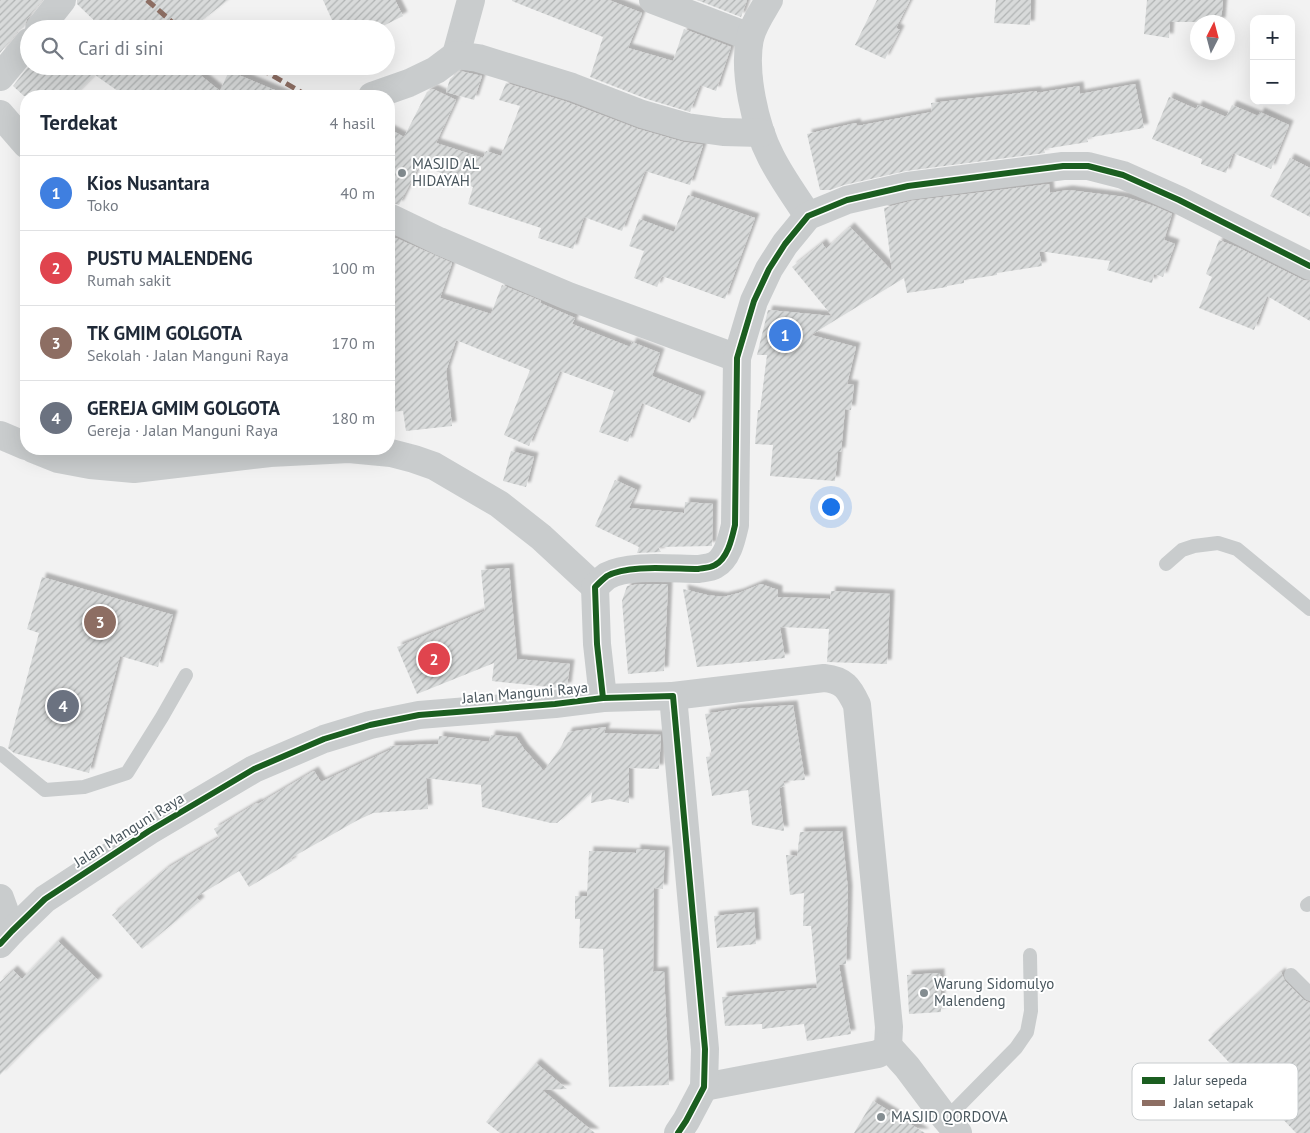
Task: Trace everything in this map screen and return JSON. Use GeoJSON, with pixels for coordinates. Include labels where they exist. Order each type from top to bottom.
{"type":"FeatureCollection","features":[{"type":"Feature","properties":{"kind":"street"},"geometry":{"type":"LineString","coordinates":[[46,20],[62,0]]}},
{"type":"Feature","properties":{"kind":"street"},"geometry":{"type":"LineString","coordinates":[[389,90],[436,70],[456,55],[471,0]]}},
{"type":"Feature","properties":{"kind":"street"},"geometry":{"type":"LineString","coordinates":[[653,0],[750,37]]}},
{"type":"Feature","properties":{"kind":"street"},"geometry":{"type":"LineString","coordinates":[[769,0],[759,16],[750,37],[748,65],[751,93],[760,133],[771,158],[808,216]]}},
{"type":"Feature","properties":{"kind":"street"},"geometry":{"type":"LineString","coordinates":[[0,76],[20,53]]}},
{"type":"Feature","properties":{"kind":"street"},"geometry":{"type":"LineString","coordinates":[[456,55],[478,58],[572,87],[642,114],[687,127],[723,132],[760,133]]}},
{"type":"Feature","properties":{"kind":"street"},"geometry":{"type":"LineString","coordinates":[[0,114],[20,137]]}},
{"type":"Feature","properties":{"kind":"street"},"geometry":{"type":"LineString","coordinates":[[595,587],[615,572],[630,569],[698,569],[715,565],[729,549],[735,525],[737,358],[754,301],[769,269],[785,244],[808,216],[847,200],[908,186],[1063,166],[1088,166],[1123,175],[1224,222],[1310,266]]}},
{"type":"Feature","properties":{"kind":"street"},"geometry":{"type":"LineString","coordinates":[[395,220],[568,296],[737,358]]}},
{"type":"Feature","properties":{"kind":"street"},"geometry":{"type":"LineString","coordinates":[[0,435],[20,443]]}},
{"type":"Feature","properties":{"kind":"street"},"geometry":{"type":"LineString","coordinates":[[395,454],[434,466],[500,504],[541,537],[595,587],[597,644],[603,698]]}},
{"type":"Feature","properties":{"kind":"street"},"geometry":{"type":"LineString","coordinates":[[48,455],[58,459],[90,465],[134,469],[253,455]]}},
{"type":"Feature","properties":{"kind":"street","name":"Jalan Manguni Raya"},"geometry":{"type":"LineString","coordinates":[[6,938],[45,899],[149,831],[254,769],[324,739],[370,725],[418,714],[546,705],[603,698],[673,696],[824,678],[839,681],[847,687],[857,705],[889,1027],[888,1046]]}},
{"type":"Feature","properties":{"kind":"street"},"geometry":{"type":"LineString","coordinates":[[673,696],[705,1049],[704,1087],[678,1133]]}},
{"type":"Feature","properties":{"kind":"street"},"geometry":{"type":"LineString","coordinates":[[0,898],[6,938]]}},
{"type":"Feature","properties":{"kind":"street"},"geometry":{"type":"LineString","coordinates":[[704,1087],[878,1054],[888,1046],[907,1067],[947,1120]]}},
{"type":"Feature","properties":{"kind":"lane"},"geometry":{"type":"LineString","coordinates":[[1166,564],[1182,550],[1204,544],[1218,543],[1237,549],[1310,609]]}},
{"type":"Feature","properties":{"kind":"lane"},"geometry":{"type":"LineString","coordinates":[[0,753],[45,790],[84,787],[127,773],[186,675]]}},
{"type":"Feature","properties":{"kind":"lane"},"geometry":{"type":"LineString","coordinates":[[947,1120],[1016,1048],[1027,1032],[1031,1011],[1030,955]]}},
{"type":"Feature","properties":{"kind":"lane"},"geometry":{"type":"LineString","coordinates":[[1291,975],[1310,994]]}},
{"type":"Feature","properties":{"kind":"building"},"geometry":{"type":"Polygon","coordinates":[[[0,0],[42,0],[27,20],[20,20],[20,30],[0,53],[0,0]]]}},
{"type":"Feature","properties":{"kind":"building"},"geometry":{"type":"Polygon","coordinates":[[[77,0],[228,0],[202,20],[94,20],[77,4],[77,0]]]}},
{"type":"Feature","properties":{"kind":"building"},"geometry":{"type":"Polygon","coordinates":[[[323,0],[395,0],[403,16],[395,20],[332,20],[323,0]]]}},
{"type":"Feature","properties":{"kind":"building"},"geometry":{"type":"Polygon","coordinates":[[[512,0],[609,0],[642,13],[628,48],[673,61],[684,29],[731,47],[716,91],[700,85],[690,112],[647,99],[590,77],[603,37],[512,0]]]}},
{"type":"Feature","properties":{"kind":"building"},"geometry":{"type":"Polygon","coordinates":[[[697,0],[747,0],[741,17],[697,0]]]}},
{"type":"Feature","properties":{"kind":"building"},"geometry":{"type":"Polygon","coordinates":[[[877,0],[910,0],[896,28],[900,30],[885,59],[855,45],[877,0]]]}},
{"type":"Feature","properties":{"kind":"building"},"geometry":{"type":"Polygon","coordinates":[[[996,0],[1031,0],[1030,25],[994,23],[996,0]]]}},
{"type":"Feature","properties":{"kind":"building"},"geometry":{"type":"Polygon","coordinates":[[[1147,0],[1223,0],[1222,15],[1190,15],[1190,22],[1170,22],[1169,38],[1144,34],[1147,0]]]}},
{"type":"Feature","properties":{"kind":"building"},"geometry":{"type":"Polygon","coordinates":[[[460,71],[482,76],[474,100],[446,92],[450,79],[460,71]]]}},
{"type":"Feature","properties":{"kind":"building"},"geometry":{"type":"Polygon","coordinates":[[[22,75],[95,75],[80,90],[20,90],[20,92],[13,86],[22,75]]]}},
{"type":"Feature","properties":{"kind":"building"},"geometry":{"type":"Polygon","coordinates":[[[95,75],[200,75],[219,90],[116,90],[95,75]]]}},
{"type":"Feature","properties":{"kind":"building"},"geometry":{"type":"Polygon","coordinates":[[[227,75],[239,75],[275,90],[220,90],[227,75]]]}},
{"type":"Feature","properties":{"kind":"building"},"geometry":{"type":"Polygon","coordinates":[[[506,83],[567,102],[638,129],[683,142],[703,145],[690,185],[645,171],[622,231],[584,217],[573,249],[538,238],[541,228],[468,204],[473,187],[420,164],[399,205],[395,204],[395,132],[404,137],[427,92],[433,89],[456,100],[436,143],[483,158],[486,151],[501,156],[520,106],[499,100],[506,83]]]}},
{"type":"Feature","properties":{"kind":"building"},"geometry":{"type":"Polygon","coordinates":[[[1135,84],[1144,128],[1087,138],[1088,142],[1044,149],[1045,153],[906,171],[830,190],[820,190],[807,134],[856,123],[857,126],[932,112],[931,103],[1037,91],[1037,93],[1079,86],[1080,94],[1135,84]]]}},
{"type":"Feature","properties":{"kind":"building"},"geometry":{"type":"Polygon","coordinates":[[[1169,97],[1196,109],[1198,105],[1226,117],[1232,105],[1258,116],[1260,112],[1289,125],[1271,169],[1233,153],[1226,173],[1201,164],[1202,159],[1152,139],[1169,97]]]}},
{"type":"Feature","properties":{"kind":"building"},"geometry":{"type":"Polygon","coordinates":[[[1290,158],[1310,168],[1310,217],[1270,196],[1290,158]]]}},
{"type":"Feature","properties":{"kind":"building"},"geometry":{"type":"Polygon","coordinates":[[[1049,184],[1050,193],[1068,190],[1125,197],[1172,214],[1164,240],[1175,244],[1163,277],[1154,274],[1152,283],[1107,270],[1110,261],[1039,251],[1042,266],[964,280],[964,283],[947,287],[907,293],[904,278],[811,335],[856,347],[847,384],[854,385],[851,410],[845,409],[841,452],[838,452],[835,481],[770,476],[773,445],[755,444],[758,410],[760,410],[767,355],[757,355],[768,310],[832,316],[792,267],[822,243],[826,249],[850,227],[892,271],[884,208],[911,201],[1049,184]]]}},
{"type":"Feature","properties":{"kind":"building"},"geometry":{"type":"Polygon","coordinates":[[[688,195],[755,218],[725,299],[662,276],[657,287],[634,278],[644,251],[629,246],[639,219],[674,232],[688,195]]]}},
{"type":"Feature","properties":{"kind":"building"},"geometry":{"type":"Polygon","coordinates":[[[395,238],[452,263],[440,298],[491,314],[502,285],[575,318],[572,324],[630,347],[632,342],[660,353],[652,376],[701,396],[690,423],[642,403],[628,442],[599,432],[614,391],[560,371],[529,446],[504,435],[530,370],[456,340],[446,371],[452,426],[406,431],[403,411],[395,412],[395,238]]]}},
{"type":"Feature","properties":{"kind":"building"},"geometry":{"type":"Polygon","coordinates":[[[1219,240],[1303,280],[1310,281],[1310,321],[1267,296],[1254,330],[1199,308],[1212,277],[1206,274],[1219,240]]]}},
{"type":"Feature","properties":{"kind":"building"},"geometry":{"type":"Polygon","coordinates":[[[511,451],[534,457],[526,487],[503,481],[511,451]]]}},
{"type":"Feature","properties":{"kind":"building"},"geometry":{"type":"Polygon","coordinates":[[[615,480],[637,490],[629,508],[684,513],[685,502],[713,504],[712,546],[658,547],[661,552],[637,553],[639,547],[595,526],[615,480]]]}},
{"type":"Feature","properties":{"kind":"building"},"geometry":{"type":"Polygon","coordinates":[[[509,568],[517,659],[570,664],[567,687],[559,688],[492,681],[494,663],[417,694],[397,647],[485,611],[481,570],[509,568]]]}},
{"type":"Feature","properties":{"kind":"building"},"geometry":{"type":"Polygon","coordinates":[[[42,577],[173,615],[158,667],[120,656],[89,773],[14,753],[8,748],[39,633],[27,629],[42,577]]]}},
{"type":"Feature","properties":{"kind":"building"},"geometry":{"type":"Polygon","coordinates":[[[668,584],[664,671],[628,674],[622,601],[627,586],[668,584]]]}},
{"type":"Feature","properties":{"kind":"building"},"geometry":{"type":"Polygon","coordinates":[[[761,584],[778,590],[778,597],[830,599],[831,591],[890,594],[887,664],[827,662],[829,629],[780,627],[785,658],[697,667],[683,589],[723,597],[761,584]]]}},
{"type":"Feature","properties":{"kind":"building"},"geometry":{"type":"Polygon","coordinates":[[[793,705],[805,780],[783,781],[785,786],[779,788],[784,831],[752,825],[748,790],[712,796],[706,757],[712,756],[705,714],[737,709],[793,705]]]}},
{"type":"Feature","properties":{"kind":"building"},"geometry":{"type":"Polygon","coordinates":[[[606,727],[604,733],[661,735],[659,769],[629,768],[629,803],[610,799],[591,803],[592,792],[557,823],[551,823],[482,807],[481,785],[426,778],[428,809],[373,813],[291,858],[292,861],[249,887],[239,871],[196,897],[200,901],[142,949],[112,915],[166,869],[219,838],[214,829],[314,771],[321,782],[390,750],[390,746],[438,744],[439,736],[489,742],[491,735],[516,737],[544,771],[561,747],[568,732],[606,727]]]}},
{"type":"Feature","properties":{"kind":"building"},"geometry":{"type":"Polygon","coordinates":[[[842,831],[848,890],[846,964],[839,965],[851,1034],[807,1041],[804,1024],[762,1029],[762,1024],[725,1026],[722,997],[817,988],[811,926],[803,926],[804,893],[790,895],[786,855],[797,856],[800,832],[842,831]]]}},
{"type":"Feature","properties":{"kind":"building"},"geometry":{"type":"Polygon","coordinates":[[[636,849],[665,851],[663,889],[654,888],[653,972],[664,971],[669,1085],[609,1087],[603,949],[579,948],[580,919],[575,919],[575,896],[587,896],[589,851],[636,853],[636,849]]]}},
{"type":"Feature","properties":{"kind":"building"},"geometry":{"type":"Polygon","coordinates":[[[754,912],[756,944],[717,948],[714,916],[754,912]]]}},
{"type":"Feature","properties":{"kind":"building"},"geometry":{"type":"Polygon","coordinates":[[[58,941],[98,980],[0,1075],[0,982],[13,970],[22,979],[58,941]]]}},
{"type":"Feature","properties":{"kind":"building"},"geometry":{"type":"Polygon","coordinates":[[[1281,972],[1285,981],[1304,1000],[1310,1003],[1310,1133],[1296,1133],[1284,1120],[1298,1120],[1298,1063],[1230,1063],[1208,1040],[1281,972]]]}},
{"type":"Feature","properties":{"kind":"building","name":"Warung Sidomulyo Malendeng"},"geometry":{"type":"Polygon","coordinates":[[[940,973],[941,1012],[909,1014],[907,975],[940,973]]]}},
{"type":"Feature","properties":{"kind":"building"},"geometry":{"type":"Polygon","coordinates":[[[536,1063],[567,1089],[542,1090],[595,1133],[500,1133],[486,1122],[536,1063]]]}},
{"type":"Feature","properties":{"kind":"building","name":"MASJID QORDOVA"},"geometry":{"type":"Polygon","coordinates":[[[873,1101],[925,1133],[854,1133],[873,1101]]]}},
{"type":"Feature","properties":{"kind":"marked path"},"geometry":{"type":"LineString","coordinates":[[147,0],[170,20]]}},
{"type":"Feature","properties":{"kind":"marked path"},"geometry":{"type":"LineString","coordinates":[[271,75],[298,90]]}},
{"type":"Feature","properties":{"kind":"cycle path"},"geometry":{"type":"LineString","coordinates":[[603,698],[597,644],[595,587],[607,576],[627,570],[651,568],[698,569],[711,567],[723,558],[729,547],[735,525],[737,358],[754,301],[769,269],[785,244],[808,216],[847,200],[908,186],[1063,166],[1088,166],[1123,175],[1179,200],[1310,266]]}},
{"type":"Feature","properties":{"kind":"cycle path"},"geometry":{"type":"LineString","coordinates":[[0,944],[45,899],[149,831],[254,769],[324,739],[370,725],[419,715],[555,704],[603,698],[673,696],[705,1049],[704,1087],[678,1133]]}},
{"type":"Feature","properties":{"kind":"place","name":"MASJID AL HIDAYAH"},"geometry":{"type":"Point","coordinates":[402,173]}},
{"type":"Feature","properties":{"kind":"place","name":"Kios Nusantara"},"geometry":{"type":"Point","coordinates":[785,335]}},
{"type":"Feature","properties":{"kind":"place","name":"TK GMIM GOLGOTA"},"geometry":{"type":"Point","coordinates":[100,622]}},
{"type":"Feature","properties":{"kind":"place","name":"PUSTU MALENDENG"},"geometry":{"type":"Point","coordinates":[434,659]}},
{"type":"Feature","properties":{"kind":"place","name":"GEREJA GMIM GOLGOTA"},"geometry":{"type":"Point","coordinates":[63,706]}},
{"type":"Feature","properties":{"kind":"place","name":"Warung Sidomulyo Malendeng"},"geometry":{"type":"Point","coordinates":[924,993]}},
{"type":"Feature","properties":{"kind":"place","name":"MASJID QORDOVA"},"geometry":{"type":"Point","coordinates":[881,1117]}}]}
